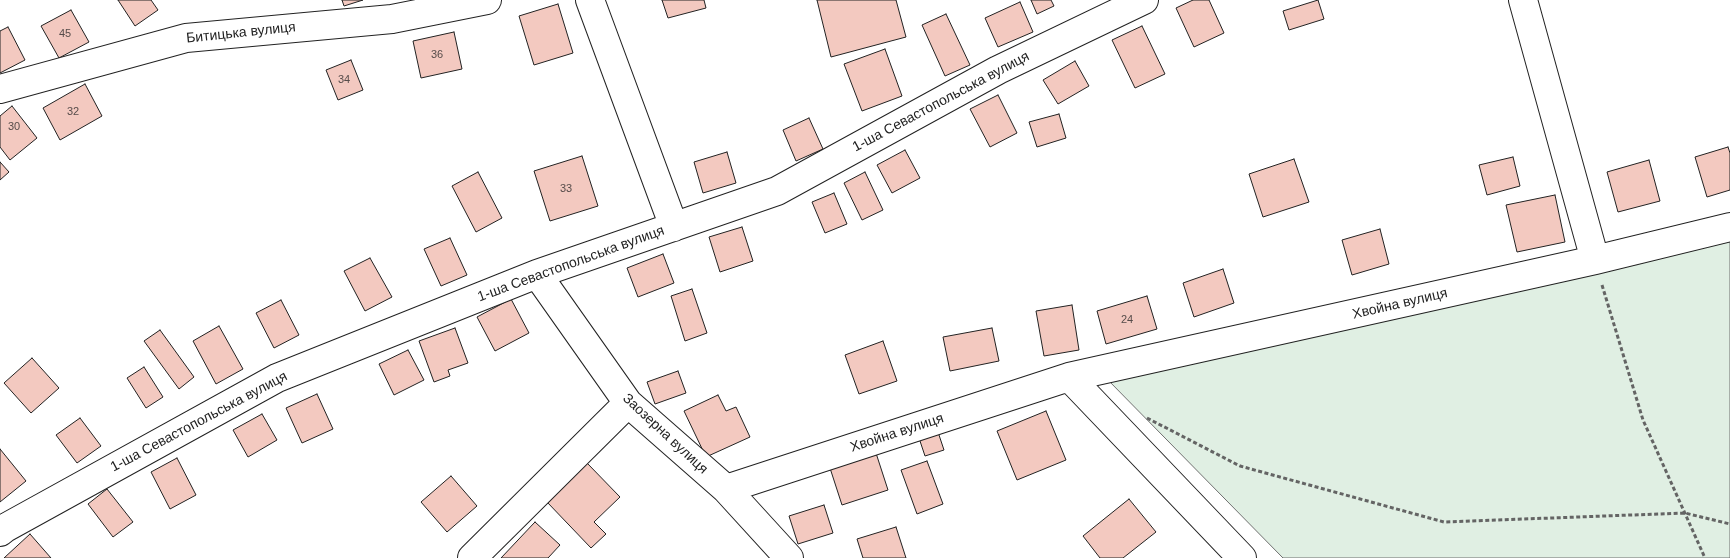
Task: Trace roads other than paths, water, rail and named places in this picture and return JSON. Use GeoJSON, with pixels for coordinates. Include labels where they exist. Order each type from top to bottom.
{"type":"FeatureCollection","features":[{"type":"Feature","properties":{"kind":"street","name":"Битицька вулиця"},"geometry":{"type":"LineString","coordinates":[[0,89],[186,38],[392,19],[487,0]]}},
{"type":"Feature","properties":{"kind":"street"},"geometry":{"type":"LineString","coordinates":[[590,0],[674,227]]}},
{"type":"Feature","properties":{"kind":"street","name":"1-ша Севастопольська вулиця"},"geometry":{"type":"LineString","coordinates":[[0,532],[277,378],[537,274],[777,191],[998,70],[1144,0]]}},
{"type":"Feature","properties":{"kind":"street"},"geometry":{"type":"LineString","coordinates":[[1523,0],[1595,260]]}},
{"type":"Feature","properties":{"kind":"street","name":"Хвойна вулиця"},"geometry":{"type":"LineString","coordinates":[[726,488],[1069,378],[1595,260],[1730,227]]}},
{"type":"Feature","properties":{"kind":"street","name":"Заозерна вулиця"},"geometry":{"type":"LineString","coordinates":[[537,274],[628,403],[726,488],[789,558]]}},
{"type":"Feature","properties":{"kind":"street"},"geometry":{"type":"LineString","coordinates":[[1069,378],[1242,558]]}},
{"type":"Feature","properties":{"kind":"street"},"geometry":{"type":"LineString","coordinates":[[472,558],[628,403]]}}]}
